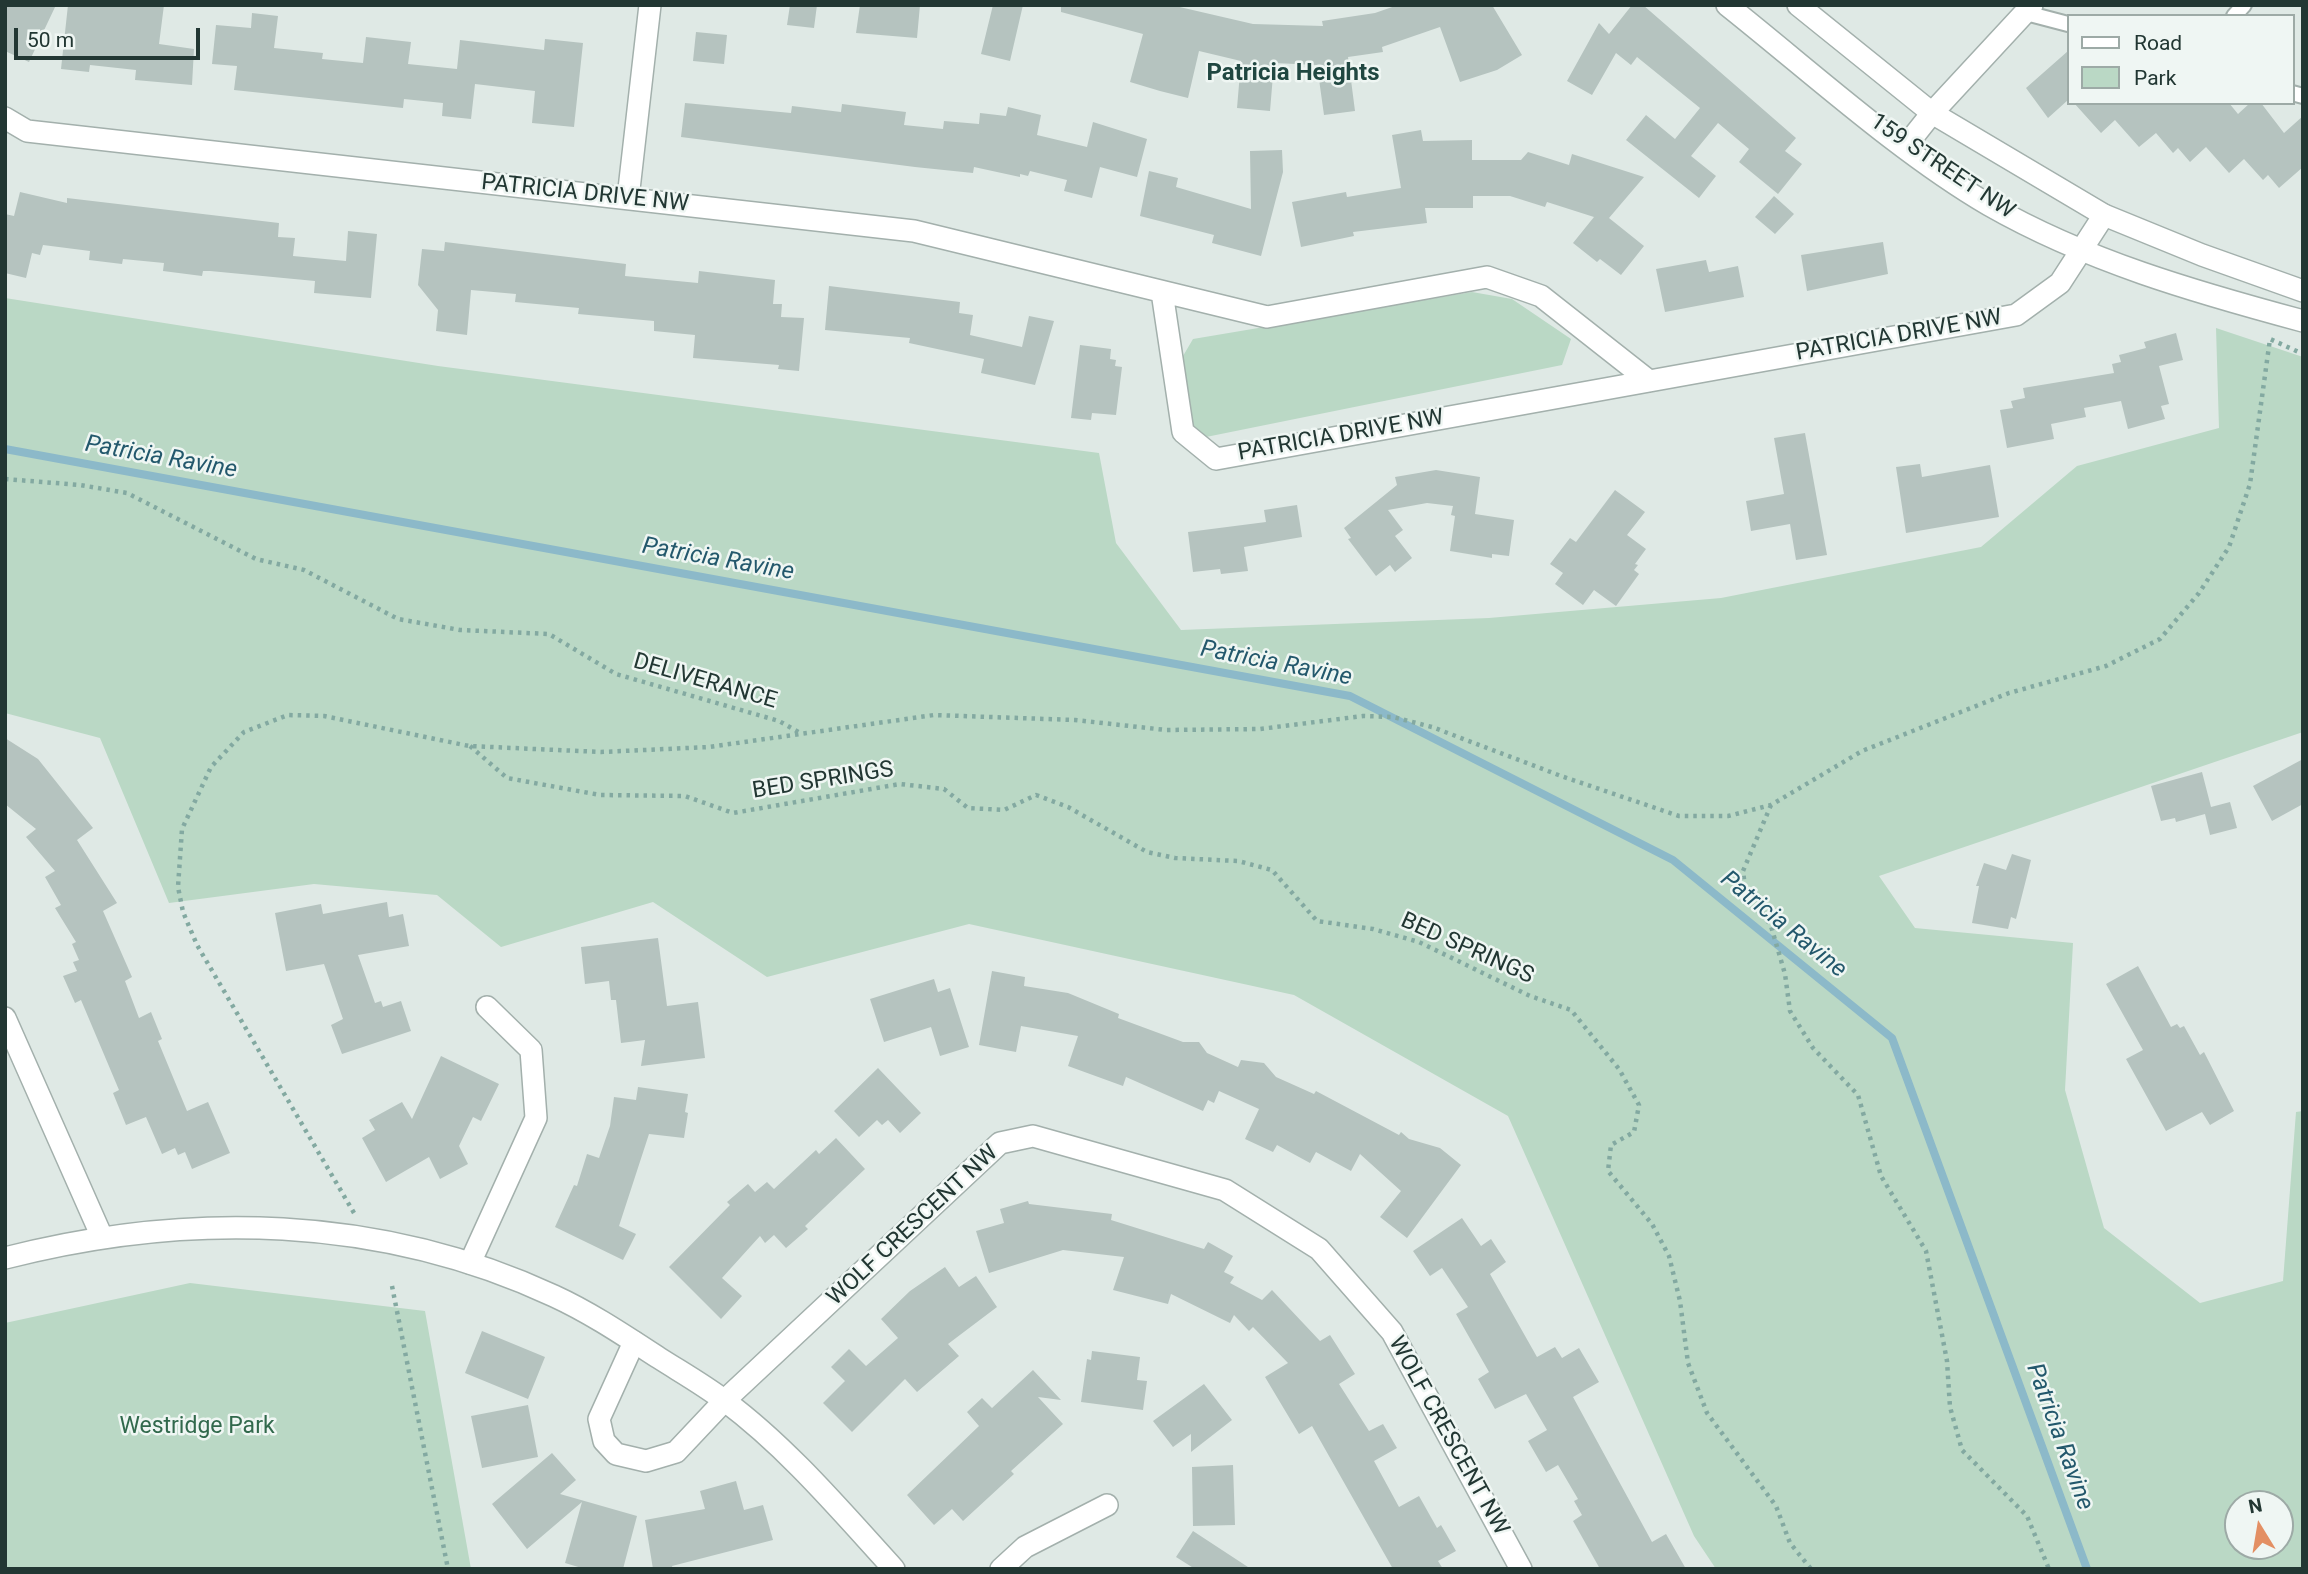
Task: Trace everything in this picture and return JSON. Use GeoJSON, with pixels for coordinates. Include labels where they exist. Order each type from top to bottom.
{"type":"FeatureCollection","features":[{"type":"Feature","properties":{"kind":"street"},"geometry":{"type":"LineString","coordinates":[[628,198],[650,5]]}},
{"type":"Feature","properties":{"kind":"street","name":"159 STREET NW"},"geometry":{"type":"LineString","coordinates":[[1727,5],[1905,147],[1988,204],[2081,251],[2193,291],[2303,321]]}},
{"type":"Feature","properties":{"kind":"street","name":"159 STREET NW"},"geometry":{"type":"LineString","coordinates":[[1798,5],[1932,113],[2104,215],[2202,255],[2303,290]]}},
{"type":"Feature","properties":{"kind":"street"},"geometry":{"type":"LineString","coordinates":[[1905,147],[1932,113],[2029,9]]}},
{"type":"Feature","properties":{"kind":"street","name":"PATRICIA DRIVE NW"},"geometry":{"type":"LineString","coordinates":[[5,118],[27,131],[914,231],[1267,317],[1487,277],[1541,296],[1648,381]]}},
{"type":"Feature","properties":{"kind":"street","name":"PATRICIA DRIVE NW"},"geometry":{"type":"LineString","coordinates":[[1162,292],[1183,432],[1216,459],[2016,315],[2060,283],[2104,215]]}},
{"type":"Feature","properties":{"kind":"street"},"geometry":{"type":"LineString","coordinates":[[471,1263],[536,1118],[531,1050],[487,1007]]}},
{"type":"Feature","properties":{"kind":"street"},"geometry":{"type":"LineString","coordinates":[[5,1018],[102,1237]]}},
{"type":"Feature","properties":{"kind":"street","name":"WOLF CRESCENT NW"},"geometry":{"type":"LineString","coordinates":[[634,1342],[599,1419],[604,1441],[616,1454],[646,1461],[676,1452],[725,1400],[1000,1143],[1033,1136],[1225,1191],[1319,1249],[1392,1332],[1521,1569]]}},
{"type":"Feature","properties":{"kind":"street"},"geometry":{"type":"LineString","coordinates":[[5,1258],[102,1237],[186,1227],[271,1226],[371,1239],[471,1263],[555,1297],[634,1342],[725,1400],[764,1433],[894,1569]]}},
{"type":"Feature","properties":{"kind":"street"},"geometry":{"type":"LineString","coordinates":[[1001,1569],[1025,1547],[1107,1505]]}},
{"type":"Feature","properties":{"kind":"lane"},"geometry":{"type":"LineString","coordinates":[[2029,9],[2066,23]]}},
{"type":"Feature","properties":{"kind":"path"},"geometry":{"type":"LineString","coordinates":[[354,1213],[197,945],[183,912],[178,887],[182,829],[211,767],[244,732],[288,715],[324,716],[469,746],[601,752],[709,747],[934,715],[1075,720],[1166,730],[1260,729],[1363,716],[1393,717],[1432,727],[1561,776],[1679,816],[1728,816],[1771,805],[1862,751],[2009,693],[2106,666],[2160,639],[2199,593],[2229,547],[2250,484],[2270,339],[2303,354]]}},
{"type":"Feature","properties":{"kind":"path","name":"DELIVERANCE"},"geometry":{"type":"LineString","coordinates":[[5,479],[80,485],[127,494],[256,559],[304,570],[398,619],[460,630],[549,634],[616,674],[779,721],[803,735]]}},
{"type":"Feature","properties":{"kind":"path","name":"BED SPRINGS"},"geometry":{"type":"LineString","coordinates":[[469,746],[507,778],[600,795],[685,796],[733,813],[900,783],[944,789],[968,808],[1004,810],[1037,795],[1068,807],[1147,852],[1175,858],[1238,861],[1272,870],[1317,921],[1373,929],[1419,942],[1530,996],[1571,1010],[1619,1069],[1639,1105],[1634,1132],[1611,1145],[1608,1171],[1651,1224],[1669,1256],[1680,1301],[1688,1363],[1707,1413],[1776,1506],[1790,1543],[1811,1569]]}},
{"type":"Feature","properties":{"kind":"path"},"geometry":{"type":"LineString","coordinates":[[1771,805],[1742,871],[1745,887],[1771,926],[1785,974],[1790,1011],[1813,1048],[1858,1095],[1881,1177],[1926,1251],[1947,1361],[1950,1407],[1962,1450],[2026,1516],[2049,1569]]}},
{"type":"Feature","properties":{"kind":"path"},"geometry":{"type":"LineString","coordinates":[[392,1286],[448,1569]]}},
{"type":"Feature","properties":{"kind":"green space"},"geometry":{"type":"Polygon","coordinates":[[[1472,292],[1512,299],[1571,339],[1562,365],[1206,437],[1188,423],[1183,356],[1193,339],[1472,292]]]}},
{"type":"Feature","properties":{"kind":"green space"},"geometry":{"type":"Polygon","coordinates":[[[5,298],[438,366],[1099,453],[1116,543],[1181,630],[1489,618],[1721,598],[1981,547],[2077,466],[2219,428],[2216,328],[2303,357],[2303,732],[1879,876],[1915,928],[2073,943],[2065,1090],[2104,1228],[2200,1303],[2283,1281],[2296,1112],[2303,1111],[2303,1569],[1716,1569],[1694,1536],[1508,1116],[1294,995],[969,924],[767,977],[653,902],[501,947],[437,895],[314,884],[169,903],[100,738],[5,713],[5,298]]]}},
{"type":"Feature","properties":{"kind":"green space","name":"Westridge Park"},"geometry":{"type":"Polygon","coordinates":[[[190,1283],[425,1311],[471,1569],[5,1569],[5,1323],[190,1283]]]}},
{"type":"Feature","properties":{"kind":"building"},"geometry":{"type":"Polygon","coordinates":[[[5,5],[56,5],[29,62],[5,51],[5,5]]]}},
{"type":"Feature","properties":{"kind":"building"},"geometry":{"type":"Polygon","coordinates":[[[68,5],[164,5],[159,44],[194,49],[192,85],[135,80],[136,70],[90,65],[89,72],[61,69],[68,5]]]}},
{"type":"Feature","properties":{"kind":"building"},"geometry":{"type":"Polygon","coordinates":[[[790,5],[817,5],[814,28],[787,25],[790,5]]]}},
{"type":"Feature","properties":{"kind":"building"},"geometry":{"type":"Polygon","coordinates":[[[860,5],[920,5],[917,38],[856,33],[860,5]]]}},
{"type":"Feature","properties":{"kind":"building"},"geometry":{"type":"Polygon","coordinates":[[[993,5],[1023,5],[1010,61],[981,54],[993,5]]]}},
{"type":"Feature","properties":{"kind":"building"},"geometry":{"type":"Polygon","coordinates":[[[1061,5],[1171,5],[1253,24],[1323,26],[1322,21],[1375,13],[1398,5],[1492,5],[1522,55],[1497,70],[1460,82],[1440,27],[1382,47],[1383,52],[1348,57],[1355,111],[1324,115],[1317,65],[1274,63],[1270,111],[1237,108],[1241,61],[1199,51],[1188,98],[1130,82],[1143,34],[1061,12],[1061,5]]]}},
{"type":"Feature","properties":{"kind":"building"},"geometry":{"type":"Polygon","coordinates":[[[1632,5],[1643,5],[1796,138],[1785,151],[1802,164],[1778,194],[1739,162],[1749,149],[1718,123],[1691,156],[1716,176],[1699,198],[1626,140],[1646,115],[1675,139],[1700,108],[1637,57],[1631,65],[1616,53],[1592,95],[1567,81],[1599,23],[1609,34],[1632,5]]]}},
{"type":"Feature","properties":{"kind":"building"},"geometry":{"type":"Polygon","coordinates":[[[252,13],[278,16],[274,48],[323,53],[322,59],[363,63],[366,37],[411,42],[408,64],[457,69],[460,40],[544,50],[545,39],[583,43],[574,127],[532,123],[535,91],[475,84],[471,119],[442,116],[443,103],[404,99],[403,108],[234,90],[237,66],[212,64],[216,25],[251,28],[252,13]]]}},
{"type":"Feature","properties":{"kind":"building"},"geometry":{"type":"Polygon","coordinates":[[[696,32],[727,35],[724,64],[693,61],[696,32]]]}},
{"type":"Feature","properties":{"kind":"building"},"geometry":{"type":"Polygon","coordinates":[[[2066,53],[2066,102],[2048,118],[2026,88],[2066,53]]]}},
{"type":"Feature","properties":{"kind":"building"},"geometry":{"type":"Polygon","coordinates":[[[685,103],[791,113],[792,106],[841,112],[842,104],[906,112],[904,125],[943,129],[944,121],[979,124],[980,113],[1006,116],[1008,107],[1041,115],[1037,135],[1087,147],[1093,122],[1147,139],[1137,177],[1100,167],[1092,198],[1064,191],[1067,180],[1030,171],[1028,176],[1020,174],[1020,177],[974,167],[973,173],[681,137],[685,103]]]}},
{"type":"Feature","properties":{"kind":"building"},"geometry":{"type":"Polygon","coordinates":[[[2076,105],[2231,105],[2238,114],[2248,105],[2263,105],[2284,133],[2303,116],[2303,167],[2279,188],[2268,175],[2263,180],[2244,159],[2229,173],[2206,147],[2190,162],[2178,148],[2173,153],[2156,133],[2139,147],[2115,120],[2101,133],[2076,105]]]}},
{"type":"Feature","properties":{"kind":"building"},"geometry":{"type":"Polygon","coordinates":[[[1421,130],[1423,141],[1472,140],[1472,160],[1521,160],[1528,152],[1569,165],[1572,154],[1644,177],[1609,218],[1644,246],[1621,275],[1600,259],[1597,262],[1573,243],[1594,217],[1547,202],[1545,207],[1510,196],[1473,196],[1473,208],[1425,208],[1427,223],[1353,232],[1354,236],[1301,247],[1292,202],[1346,192],[1347,197],[1401,188],[1392,135],[1421,130]]]}},
{"type":"Feature","properties":{"kind":"building"},"geometry":{"type":"Polygon","coordinates":[[[1282,150],[1283,172],[1261,256],[1212,243],[1214,235],[1140,216],[1149,171],[1178,178],[1176,187],[1251,209],[1250,151],[1282,150]]]}},
{"type":"Feature","properties":{"kind":"building"},"geometry":{"type":"Polygon","coordinates":[[[20,192],[67,203],[67,198],[279,223],[278,237],[295,238],[293,256],[346,261],[348,231],[377,234],[371,298],[314,293],[315,281],[210,271],[203,271],[202,276],[163,271],[164,263],[123,259],[122,264],[89,260],[90,251],[43,245],[40,255],[32,253],[26,278],[5,273],[5,214],[14,216],[20,192]]]}},
{"type":"Feature","properties":{"kind":"building"},"geometry":{"type":"Polygon","coordinates":[[[1774,196],[1794,214],[1775,234],[1755,217],[1774,196]]]}},
{"type":"Feature","properties":{"kind":"building"},"geometry":{"type":"Polygon","coordinates":[[[445,242],[626,264],[625,276],[698,283],[699,271],[775,280],[773,304],[782,304],[781,317],[804,318],[799,371],[778,369],[779,365],[693,358],[695,335],[654,331],[654,321],[578,314],[579,308],[515,302],[516,294],[471,290],[467,335],[436,331],[438,310],[418,285],[422,249],[444,251],[445,242]]]}},
{"type":"Feature","properties":{"kind":"building"},"geometry":{"type":"Polygon","coordinates":[[[1883,242],[1888,274],[1807,291],[1801,255],[1883,242]]]}},
{"type":"Feature","properties":{"kind":"building"},"geometry":{"type":"Polygon","coordinates":[[[1706,260],[1709,272],[1738,266],[1744,297],[1665,312],[1656,269],[1706,260]]]}},
{"type":"Feature","properties":{"kind":"building"},"geometry":{"type":"Polygon","coordinates":[[[829,286],[960,302],[959,313],[973,315],[970,335],[1022,347],[1029,316],[1054,321],[1035,385],[981,373],[984,359],[909,343],[910,338],[825,330],[829,286]]]}},
{"type":"Feature","properties":{"kind":"building"},"geometry":{"type":"Polygon","coordinates":[[[2176,333],[2183,360],[2159,366],[2169,404],[2161,406],[2165,419],[2128,429],[2121,401],[2084,408],[2086,417],[2051,424],[2054,439],[2007,448],[2000,410],[2013,408],[2011,401],[2025,398],[2023,388],[2114,373],[2112,364],[2121,362],[2119,355],[2146,348],[2144,342],[2176,333]]]}},
{"type":"Feature","properties":{"kind":"building"},"geometry":{"type":"Polygon","coordinates":[[[1080,345],[1111,349],[1110,359],[1116,360],[1115,366],[1122,367],[1116,415],[1092,413],[1091,420],[1071,418],[1080,345]]]}},
{"type":"Feature","properties":{"kind":"building"},"geometry":{"type":"Polygon","coordinates":[[[1805,433],[1827,555],[1796,560],[1790,524],[1751,531],[1746,501],[1784,494],[1774,438],[1805,433]]]}},
{"type":"Feature","properties":{"kind":"building"},"geometry":{"type":"Polygon","coordinates":[[[1920,464],[1922,477],[1990,465],[1999,517],[1906,533],[1896,467],[1920,464]]]}},
{"type":"Feature","properties":{"kind":"building"},"geometry":{"type":"Polygon","coordinates":[[[1436,470],[1480,477],[1475,514],[1514,520],[1509,556],[1492,554],[1492,558],[1450,551],[1455,516],[1451,515],[1453,506],[1427,503],[1388,510],[1403,530],[1395,536],[1412,558],[1395,572],[1390,565],[1376,576],[1348,539],[1351,538],[1344,528],[1397,485],[1395,477],[1436,470]]]}},
{"type":"Feature","properties":{"kind":"building"},"geometry":{"type":"Polygon","coordinates":[[[1615,490],[1645,512],[1627,535],[1646,549],[1635,564],[1638,565],[1634,570],[1639,574],[1616,606],[1594,590],[1583,605],[1555,584],[1563,573],[1550,564],[1570,538],[1576,542],[1615,490]]]}},
{"type":"Feature","properties":{"kind":"building"},"geometry":{"type":"Polygon","coordinates":[[[1297,505],[1302,537],[1244,547],[1248,571],[1221,574],[1220,569],[1193,572],[1188,532],[1266,522],[1264,510],[1297,505]]]}},
{"type":"Feature","properties":{"kind":"building"},"geometry":{"type":"Polygon","coordinates":[[[5,738],[38,759],[93,828],[77,840],[117,903],[103,911],[132,977],[125,981],[139,1018],[151,1012],[162,1039],[158,1041],[187,1111],[208,1102],[230,1153],[192,1169],[185,1152],[178,1155],[175,1148],[162,1154],[146,1117],[126,1125],[113,1093],[119,1090],[81,1000],[75,1003],[63,976],[77,971],[73,962],[79,960],[72,944],[76,942],[55,908],[61,905],[45,877],[55,871],[26,837],[36,829],[5,804],[5,738]]]}},
{"type":"Feature","properties":{"kind":"building"},"geometry":{"type":"Polygon","coordinates":[[[2303,759],[2303,804],[2272,821],[2253,786],[2303,759]]]}},
{"type":"Feature","properties":{"kind":"building"},"geometry":{"type":"Polygon","coordinates":[[[2202,772],[2211,807],[2230,802],[2237,828],[2210,835],[2205,814],[2176,822],[2175,818],[2161,821],[2151,786],[2202,772]]]}},
{"type":"Feature","properties":{"kind":"building"},"geometry":{"type":"Polygon","coordinates":[[[2012,854],[2031,860],[2016,919],[2011,917],[2008,929],[1972,923],[1979,886],[1976,886],[1984,863],[2006,870],[2012,854]]]}},
{"type":"Feature","properties":{"kind":"building"},"geometry":{"type":"Polygon","coordinates":[[[387,902],[389,917],[403,914],[409,946],[358,955],[375,1003],[381,1001],[383,1007],[401,1001],[411,1031],[342,1054],[331,1025],[343,1019],[324,964],[286,971],[275,913],[321,904],[323,914],[387,902]]]}},
{"type":"Feature","properties":{"kind":"building"},"geometry":{"type":"Polygon","coordinates":[[[658,938],[667,1006],[698,1002],[705,1058],[641,1066],[645,1040],[621,1043],[616,1000],[611,1000],[609,981],[585,984],[581,947],[658,938]]]}},
{"type":"Feature","properties":{"kind":"building"},"geometry":{"type":"Polygon","coordinates":[[[2138,966],[2171,1027],[2177,1024],[2180,1028],[2184,1026],[2200,1055],[2204,1052],[2234,1111],[2210,1125],[2202,1112],[2166,1131],[2126,1059],[2143,1050],[2106,984],[2138,966]]]}},
{"type":"Feature","properties":{"kind":"building"},"geometry":{"type":"Polygon","coordinates":[[[992,971],[1025,977],[1024,986],[1068,993],[1119,1014],[1118,1018],[1183,1042],[1199,1042],[1207,1053],[1238,1067],[1241,1060],[1264,1063],[1276,1077],[1314,1094],[1316,1091],[1399,1135],[1401,1132],[1409,1139],[1440,1148],[1461,1165],[1407,1238],[1380,1217],[1401,1191],[1360,1154],[1351,1171],[1316,1152],[1310,1163],[1277,1145],[1273,1152],[1245,1139],[1259,1109],[1219,1091],[1214,1103],[1208,1100],[1203,1111],[1126,1077],[1123,1086],[1068,1066],[1078,1036],[1021,1026],[1016,1052],[979,1045],[992,971]]]}},
{"type":"Feature","properties":{"kind":"building"},"geometry":{"type":"Polygon","coordinates":[[[934,979],[938,992],[950,988],[969,1047],[940,1056],[931,1027],[884,1042],[870,999],[934,979]]]}},
{"type":"Feature","properties":{"kind":"building"},"geometry":{"type":"Polygon","coordinates":[[[441,1056],[499,1084],[481,1121],[473,1117],[459,1146],[468,1164],[440,1179],[429,1157],[386,1182],[362,1138],[375,1130],[369,1120],[402,1102],[412,1119],[441,1056]]]}},
{"type":"Feature","properties":{"kind":"building"},"geometry":{"type":"Polygon","coordinates":[[[878,1068],[921,1113],[900,1133],[888,1120],[882,1125],[877,1120],[859,1137],[834,1111],[878,1068]]]}},
{"type":"Feature","properties":{"kind":"building"},"geometry":{"type":"Polygon","coordinates":[[[638,1087],[688,1094],[685,1112],[688,1113],[684,1138],[649,1134],[619,1226],[636,1234],[623,1260],[555,1227],[574,1185],[577,1186],[587,1154],[599,1158],[610,1126],[614,1097],[636,1100],[638,1087]]]}},
{"type":"Feature","properties":{"kind":"building"},"geometry":{"type":"Polygon","coordinates":[[[836,1138],[865,1169],[805,1226],[808,1229],[786,1248],[774,1235],[765,1243],[760,1236],[722,1278],[742,1296],[721,1319],[669,1267],[730,1205],[727,1202],[748,1184],[755,1192],[767,1182],[774,1189],[816,1150],[819,1154],[836,1138]]]}},
{"type":"Feature","properties":{"kind":"building"},"geometry":{"type":"Polygon","coordinates":[[[1028,1201],[1029,1204],[1112,1214],[1111,1220],[1204,1249],[1208,1242],[1233,1256],[1224,1272],[1234,1277],[1230,1283],[1262,1300],[1272,1290],[1320,1341],[1330,1335],[1355,1374],[1339,1384],[1369,1431],[1383,1424],[1397,1448],[1374,1461],[1399,1507],[1419,1496],[1437,1528],[1441,1525],[1456,1551],[1438,1561],[1443,1569],[1393,1569],[1312,1426],[1299,1434],[1265,1377],[1288,1363],[1253,1327],[1249,1331],[1234,1315],[1230,1323],[1171,1294],[1168,1304],[1113,1290],[1124,1257],[1063,1250],[989,1273],[976,1231],[1004,1223],[1000,1209],[1028,1201]]]}},
{"type":"Feature","properties":{"kind":"building"},"geometry":{"type":"Polygon","coordinates":[[[1462,1218],[1481,1246],[1491,1239],[1506,1262],[1490,1274],[1537,1357],[1555,1347],[1562,1358],[1579,1348],[1599,1382],[1573,1397],[1652,1542],[1666,1534],[1686,1569],[1600,1569],[1573,1521],[1582,1515],[1574,1501],[1578,1499],[1558,1465],[1546,1472],[1528,1441],[1547,1430],[1526,1394],[1495,1409],[1478,1379],[1489,1372],[1456,1314],[1468,1307],[1442,1268],[1430,1276],[1413,1251],[1462,1218]]]}},
{"type":"Feature","properties":{"kind":"building"},"geometry":{"type":"Polygon","coordinates":[[[945,1267],[959,1287],[976,1276],[997,1307],[948,1344],[959,1356],[917,1392],[905,1379],[852,1432],[823,1403],[845,1381],[831,1367],[849,1349],[866,1366],[898,1338],[881,1319],[910,1291],[945,1267]]]}},
{"type":"Feature","properties":{"kind":"building"},"geometry":{"type":"Polygon","coordinates":[[[482,1331],[545,1357],[528,1399],[465,1373],[482,1331]]]}},
{"type":"Feature","properties":{"kind":"building"},"geometry":{"type":"Polygon","coordinates":[[[1092,1351],[1140,1357],[1137,1380],[1147,1381],[1143,1410],[1081,1402],[1087,1359],[1091,1360],[1092,1351]]]}},
{"type":"Feature","properties":{"kind":"building"},"geometry":{"type":"Polygon","coordinates":[[[1033,1370],[1061,1400],[1038,1397],[1063,1424],[1011,1471],[1014,1474],[963,1521],[952,1509],[934,1525],[907,1495],[979,1426],[967,1412],[982,1398],[992,1408],[1033,1370]]]}},
{"type":"Feature","properties":{"kind":"building"},"geometry":{"type":"Polygon","coordinates":[[[1204,1384],[1232,1420],[1191,1452],[1191,1434],[1173,1447],[1153,1421],[1204,1384]]]}},
{"type":"Feature","properties":{"kind":"building"},"geometry":{"type":"Polygon","coordinates":[[[528,1405],[538,1457],[482,1468],[471,1416],[528,1405]]]}},
{"type":"Feature","properties":{"kind":"building"},"geometry":{"type":"Polygon","coordinates":[[[552,1453],[576,1480],[560,1494],[637,1516],[623,1569],[585,1569],[565,1563],[582,1502],[527,1549],[492,1504],[552,1453]]]}},
{"type":"Feature","properties":{"kind":"building"},"geometry":{"type":"Polygon","coordinates":[[[1233,1465],[1235,1525],[1193,1526],[1192,1467],[1233,1465]]]}},
{"type":"Feature","properties":{"kind":"building"},"geometry":{"type":"Polygon","coordinates":[[[736,1481],[744,1510],[763,1505],[773,1540],[672,1566],[673,1569],[653,1569],[645,1520],[705,1509],[700,1491],[736,1481]]]}},
{"type":"Feature","properties":{"kind":"building"},"geometry":{"type":"Polygon","coordinates":[[[1193,1531],[1251,1569],[1195,1569],[1176,1557],[1193,1531]]]}},
{"type":"Feature","properties":{"kind":"waterway","name":"Patricia Ravine"},"geometry":{"type":"LineString","coordinates":[[5,449],[1350,696],[1673,860],[1892,1038],[2087,1569]]}},
{"type":"Feature","properties":{"kind":"district","name":"Patricia Heights"},"geometry":{"type":"Point","coordinates":[1293,74]}}]}
